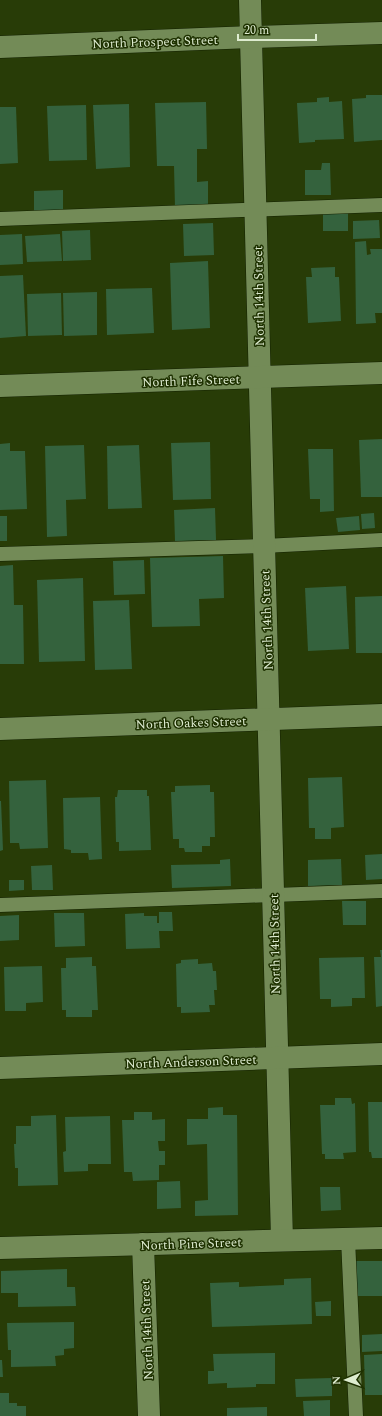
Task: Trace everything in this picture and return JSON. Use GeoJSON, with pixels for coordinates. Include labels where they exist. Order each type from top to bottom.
{"type":"FeatureCollection","features":[{"type":"Feature","properties":{"kind":"street","name":"North 14th Street"},"geometry":{"type":"LineString","coordinates":[[250,0],[282,1240]]}},
{"type":"Feature","properties":{"kind":"street","name":"North Prospect Street"},"geometry":{"type":"LineString","coordinates":[[0,47],[382,33]]}},
{"type":"Feature","properties":{"kind":"street","name":"North Fife Street"},"geometry":{"type":"LineString","coordinates":[[0,386],[382,373]]}},
{"type":"Feature","properties":{"kind":"street","name":"North Oakes Street"},"geometry":{"type":"LineString","coordinates":[[0,729],[382,715]]}},
{"type":"Feature","properties":{"kind":"street","name":"North Anderson Street"},"geometry":{"type":"LineString","coordinates":[[0,1068],[382,1054]]}},
{"type":"Feature","properties":{"kind":"street","name":"North Pine Street"},"geometry":{"type":"LineString","coordinates":[[0,1248],[382,1238]]}},
{"type":"Feature","properties":{"kind":"street","name":"North 14th Street"},"geometry":{"type":"LineString","coordinates":[[144,1244],[149,1416]]}},
{"type":"Feature","properties":{"kind":"lane"},"geometry":{"type":"LineString","coordinates":[[0,219],[382,205]]}},
{"type":"Feature","properties":{"kind":"lane"},"geometry":{"type":"LineString","coordinates":[[0,554],[264,546],[382,540]]}},
{"type":"Feature","properties":{"kind":"lane"},"geometry":{"type":"LineString","coordinates":[[0,905],[382,891]]}},
{"type":"Feature","properties":{"kind":"lane"},"geometry":{"type":"LineString","coordinates":[[348,1239],[356,1416]]}},
{"type":"Feature","properties":{"kind":"building"},"geometry":{"type":"Polygon","coordinates":[[[366,95],[382,95],[382,140],[354,142],[352,99],[366,98],[366,95]]]}},
{"type":"Feature","properties":{"kind":"building"},"geometry":{"type":"Polygon","coordinates":[[[329,97],[329,102],[342,101],[344,139],[315,140],[315,142],[299,143],[297,103],[317,102],[317,98],[329,97]]]}},
{"type":"Feature","properties":{"kind":"building"},"geometry":{"type":"Polygon","coordinates":[[[206,102],[207,149],[197,149],[197,182],[208,181],[208,208],[175,208],[174,166],[157,166],[155,103],[206,102]]]}},
{"type":"Feature","properties":{"kind":"building"},"geometry":{"type":"Polygon","coordinates":[[[129,104],[130,167],[96,169],[93,105],[129,104]]]}},
{"type":"Feature","properties":{"kind":"building"},"geometry":{"type":"Polygon","coordinates":[[[86,105],[87,160],[49,161],[47,106],[86,105]]]}},
{"type":"Feature","properties":{"kind":"building"},"geometry":{"type":"Polygon","coordinates":[[[0,107],[16,107],[18,163],[0,164],[0,107]]]}},
{"type":"Feature","properties":{"kind":"building"},"geometry":{"type":"Polygon","coordinates":[[[322,163],[330,163],[331,195],[305,195],[305,170],[321,170],[322,163]]]}},
{"type":"Feature","properties":{"kind":"building"},"geometry":{"type":"Polygon","coordinates":[[[63,190],[63,211],[34,212],[34,191],[63,190]]]}},
{"type":"Feature","properties":{"kind":"building"},"geometry":{"type":"Polygon","coordinates":[[[323,213],[348,213],[348,231],[323,231],[323,213]]]}},
{"type":"Feature","properties":{"kind":"building"},"geometry":{"type":"Polygon","coordinates":[[[379,220],[380,238],[353,239],[353,221],[379,220]]]}},
{"type":"Feature","properties":{"kind":"building"},"geometry":{"type":"Polygon","coordinates":[[[213,223],[214,255],[184,256],[183,224],[213,223]]]}},
{"type":"Feature","properties":{"kind":"building"},"geometry":{"type":"Polygon","coordinates":[[[90,230],[91,260],[63,261],[62,231],[90,230]]]}},
{"type":"Feature","properties":{"kind":"building"},"geometry":{"type":"Polygon","coordinates":[[[22,234],[23,264],[0,265],[0,235],[22,234]]]}},
{"type":"Feature","properties":{"kind":"building"},"geometry":{"type":"Polygon","coordinates":[[[60,234],[62,261],[27,262],[25,236],[60,234]]]}},
{"type":"Feature","properties":{"kind":"building"},"geometry":{"type":"Polygon","coordinates":[[[366,241],[367,255],[371,254],[370,249],[382,249],[382,313],[375,313],[376,323],[356,324],[355,242],[366,241]]]}},
{"type":"Feature","properties":{"kind":"building"},"geometry":{"type":"Polygon","coordinates":[[[208,261],[210,328],[172,330],[170,263],[208,261]]]}},
{"type":"Feature","properties":{"kind":"building"},"geometry":{"type":"Polygon","coordinates":[[[335,267],[335,277],[339,277],[341,321],[308,323],[306,277],[312,277],[311,268],[335,267]]]}},
{"type":"Feature","properties":{"kind":"building"},"geometry":{"type":"Polygon","coordinates":[[[23,275],[26,336],[0,338],[0,276],[23,275]]]}},
{"type":"Feature","properties":{"kind":"building"},"geometry":{"type":"Polygon","coordinates":[[[152,288],[154,333],[107,335],[106,289],[152,288]]]}},
{"type":"Feature","properties":{"kind":"building"},"geometry":{"type":"Polygon","coordinates":[[[97,292],[97,335],[64,336],[63,293],[97,292]]]}},
{"type":"Feature","properties":{"kind":"building"},"geometry":{"type":"Polygon","coordinates":[[[61,293],[62,335],[28,336],[27,294],[61,293]]]}},
{"type":"Feature","properties":{"kind":"building"},"geometry":{"type":"Polygon","coordinates":[[[382,439],[382,497],[361,497],[359,440],[382,439]]]}},
{"type":"Feature","properties":{"kind":"building"},"geometry":{"type":"Polygon","coordinates":[[[210,442],[211,499],[173,500],[171,443],[210,442]]]}},
{"type":"Feature","properties":{"kind":"building"},"geometry":{"type":"Polygon","coordinates":[[[10,443],[10,451],[25,451],[27,509],[0,510],[0,444],[10,443]]]}},
{"type":"Feature","properties":{"kind":"building"},"geometry":{"type":"Polygon","coordinates":[[[84,445],[86,499],[66,500],[67,536],[47,537],[45,446],[84,445]]]}},
{"type":"Feature","properties":{"kind":"building"},"geometry":{"type":"Polygon","coordinates":[[[139,445],[142,508],[108,509],[107,446],[139,445]]]}},
{"type":"Feature","properties":{"kind":"building"},"geometry":{"type":"Polygon","coordinates":[[[308,449],[333,449],[334,511],[320,512],[320,499],[310,499],[308,449]]]}},
{"type":"Feature","properties":{"kind":"building"},"geometry":{"type":"Polygon","coordinates":[[[215,508],[216,540],[175,541],[174,510],[215,508]]]}},
{"type":"Feature","properties":{"kind":"building"},"geometry":{"type":"Polygon","coordinates":[[[374,513],[375,528],[362,529],[361,514],[374,513]]]}},
{"type":"Feature","properties":{"kind":"building"},"geometry":{"type":"Polygon","coordinates":[[[0,516],[7,516],[7,541],[0,541],[0,516]]]}},
{"type":"Feature","properties":{"kind":"building"},"geometry":{"type":"Polygon","coordinates":[[[359,516],[360,530],[338,532],[336,518],[359,516]]]}},
{"type":"Feature","properties":{"kind":"building"},"geometry":{"type":"Polygon","coordinates":[[[223,556],[224,598],[199,599],[200,626],[152,627],[150,558],[223,556]]]}},
{"type":"Feature","properties":{"kind":"building"},"geometry":{"type":"Polygon","coordinates":[[[144,560],[145,594],[114,595],[113,561],[144,560]]]}},
{"type":"Feature","properties":{"kind":"building"},"geometry":{"type":"Polygon","coordinates":[[[13,565],[14,605],[23,605],[24,664],[0,664],[0,566],[13,565]]]}},
{"type":"Feature","properties":{"kind":"building"},"geometry":{"type":"Polygon","coordinates":[[[83,578],[85,661],[39,662],[37,580],[83,578]]]}},
{"type":"Feature","properties":{"kind":"building"},"geometry":{"type":"Polygon","coordinates":[[[346,586],[349,649],[308,651],[305,588],[346,586]]]}},
{"type":"Feature","properties":{"kind":"building"},"geometry":{"type":"Polygon","coordinates":[[[382,596],[382,653],[356,653],[355,597],[382,596]]]}},
{"type":"Feature","properties":{"kind":"building"},"geometry":{"type":"Polygon","coordinates":[[[129,600],[132,669],[95,670],[93,601],[129,600]]]}},
{"type":"Feature","properties":{"kind":"building"},"geometry":{"type":"Polygon","coordinates":[[[342,777],[344,827],[331,828],[331,839],[315,839],[315,828],[309,828],[308,778],[342,777]]]}},
{"type":"Feature","properties":{"kind":"building"},"geometry":{"type":"Polygon","coordinates":[[[46,780],[48,848],[20,849],[19,843],[10,843],[9,781],[46,780]]]}},
{"type":"Feature","properties":{"kind":"building"},"geometry":{"type":"Polygon","coordinates":[[[210,785],[210,792],[214,792],[215,837],[210,837],[210,846],[202,846],[202,852],[185,852],[184,848],[179,848],[179,839],[173,839],[171,792],[175,792],[175,786],[210,785]]]}},
{"type":"Feature","properties":{"kind":"building"},"geometry":{"type":"Polygon","coordinates":[[[118,790],[147,790],[147,796],[149,796],[151,850],[119,851],[119,842],[116,842],[115,797],[117,797],[118,790]]]}},
{"type":"Feature","properties":{"kind":"building"},"geometry":{"type":"Polygon","coordinates":[[[100,797],[102,859],[89,860],[88,853],[71,853],[71,850],[64,849],[63,798],[100,797]]]}},
{"type":"Feature","properties":{"kind":"building"},"geometry":{"type":"Polygon","coordinates":[[[0,801],[3,850],[0,851],[0,801]]]}},
{"type":"Feature","properties":{"kind":"building"},"geometry":{"type":"Polygon","coordinates":[[[382,854],[382,879],[366,880],[365,855],[382,854]]]}},
{"type":"Feature","properties":{"kind":"building"},"geometry":{"type":"Polygon","coordinates":[[[230,859],[231,886],[172,888],[171,865],[220,864],[220,860],[230,859]]]}},
{"type":"Feature","properties":{"kind":"building"},"geometry":{"type":"Polygon","coordinates":[[[341,859],[342,885],[308,886],[308,860],[341,859]]]}},
{"type":"Feature","properties":{"kind":"building"},"geometry":{"type":"Polygon","coordinates":[[[52,865],[53,890],[32,890],[31,866],[52,865]]]}},
{"type":"Feature","properties":{"kind":"building"},"geometry":{"type":"Polygon","coordinates":[[[9,880],[24,880],[24,890],[9,891],[9,880]]]}},
{"type":"Feature","properties":{"kind":"building"},"geometry":{"type":"Polygon","coordinates":[[[342,901],[366,901],[366,925],[343,925],[342,901]]]}},
{"type":"Feature","properties":{"kind":"building"},"geometry":{"type":"Polygon","coordinates":[[[159,912],[172,912],[173,931],[159,931],[160,948],[126,949],[125,914],[144,913],[144,916],[157,916],[157,923],[159,923],[159,912]]]}},
{"type":"Feature","properties":{"kind":"building"},"geometry":{"type":"Polygon","coordinates":[[[54,913],[84,913],[85,946],[55,947],[54,913]]]}},
{"type":"Feature","properties":{"kind":"building"},"geometry":{"type":"Polygon","coordinates":[[[19,915],[19,940],[0,941],[0,916],[19,915]]]}},
{"type":"Feature","properties":{"kind":"building"},"geometry":{"type":"Polygon","coordinates":[[[380,950],[382,950],[382,1006],[376,1007],[374,957],[381,957],[380,950]]]}},
{"type":"Feature","properties":{"kind":"building"},"geometry":{"type":"Polygon","coordinates":[[[92,957],[92,966],[96,966],[98,1010],[92,1010],[92,1017],[66,1017],[66,1010],[62,1010],[61,968],[66,968],[66,958],[92,957]]]}},
{"type":"Feature","properties":{"kind":"building"},"geometry":{"type":"Polygon","coordinates":[[[364,957],[365,998],[352,998],[352,1006],[331,1007],[331,999],[320,999],[319,958],[364,957]]]}},
{"type":"Feature","properties":{"kind":"building"},"geometry":{"type":"Polygon","coordinates":[[[198,959],[198,964],[212,963],[213,971],[216,971],[217,990],[214,990],[215,1005],[209,1005],[210,1012],[181,1013],[181,1007],[177,1007],[176,964],[181,963],[181,960],[198,959]]]}},
{"type":"Feature","properties":{"kind":"building"},"geometry":{"type":"Polygon","coordinates":[[[42,966],[43,1002],[26,1003],[26,1011],[5,1011],[4,967],[42,966]]]}},
{"type":"Feature","properties":{"kind":"building"},"geometry":{"type":"Polygon","coordinates":[[[335,1098],[351,1098],[352,1104],[355,1103],[356,1152],[343,1153],[344,1159],[325,1159],[325,1154],[322,1154],[320,1105],[335,1105],[335,1098]]]}},
{"type":"Feature","properties":{"kind":"building"},"geometry":{"type":"Polygon","coordinates":[[[368,1102],[382,1102],[382,1158],[372,1158],[371,1152],[369,1152],[368,1102]]]}},
{"type":"Feature","properties":{"kind":"building"},"geometry":{"type":"Polygon","coordinates":[[[223,1107],[223,1115],[237,1115],[238,1215],[195,1216],[195,1201],[208,1200],[207,1144],[187,1145],[187,1119],[208,1119],[208,1108],[223,1107]]]}},
{"type":"Feature","properties":{"kind":"building"},"geometry":{"type":"Polygon","coordinates":[[[134,1112],[152,1112],[152,1120],[165,1119],[165,1141],[158,1141],[159,1151],[165,1151],[165,1165],[159,1165],[159,1180],[133,1181],[132,1172],[124,1172],[122,1120],[134,1120],[134,1112]]]}},
{"type":"Feature","properties":{"kind":"building"},"geometry":{"type":"Polygon","coordinates":[[[56,1115],[58,1185],[18,1186],[18,1168],[15,1168],[14,1144],[16,1144],[16,1126],[31,1126],[31,1116],[56,1115]]]}},
{"type":"Feature","properties":{"kind":"building"},"geometry":{"type":"Polygon","coordinates":[[[110,1116],[111,1164],[88,1164],[88,1171],[64,1172],[63,1152],[66,1151],[65,1117],[110,1116]]]}},
{"type":"Feature","properties":{"kind":"building"},"geometry":{"type":"Polygon","coordinates":[[[180,1181],[181,1208],[157,1209],[157,1182],[180,1181]]]}},
{"type":"Feature","properties":{"kind":"building"},"geometry":{"type":"Polygon","coordinates":[[[320,1187],[340,1187],[341,1210],[321,1211],[320,1187]]]}},
{"type":"Feature","properties":{"kind":"building"},"geometry":{"type":"Polygon","coordinates":[[[355,1261],[382,1261],[382,1296],[356,1296],[355,1261]]]}},
{"type":"Feature","properties":{"kind":"building"},"geometry":{"type":"Polygon","coordinates":[[[67,1269],[67,1287],[75,1287],[76,1306],[18,1307],[18,1293],[1,1293],[1,1271],[67,1269]]]}},
{"type":"Feature","properties":{"kind":"building"},"geometry":{"type":"Polygon","coordinates":[[[311,1278],[312,1324],[212,1327],[210,1283],[239,1282],[239,1287],[284,1285],[284,1279],[311,1278]]]}},
{"type":"Feature","properties":{"kind":"building"},"geometry":{"type":"Polygon","coordinates":[[[331,1301],[331,1316],[316,1316],[315,1302],[331,1301]]]}},
{"type":"Feature","properties":{"kind":"building"},"geometry":{"type":"Polygon","coordinates":[[[74,1322],[74,1348],[64,1349],[64,1355],[55,1356],[56,1366],[11,1367],[11,1350],[8,1350],[7,1323],[74,1322]]]}},
{"type":"Feature","properties":{"kind":"building"},"geometry":{"type":"Polygon","coordinates":[[[382,1334],[382,1351],[362,1352],[362,1335],[382,1334]]]}},
{"type":"Feature","properties":{"kind":"building"},"geometry":{"type":"Polygon","coordinates":[[[275,1353],[275,1384],[256,1384],[256,1387],[227,1388],[227,1383],[208,1384],[208,1371],[214,1371],[213,1354],[275,1353]]]}},
{"type":"Feature","properties":{"kind":"building"},"geometry":{"type":"Polygon","coordinates":[[[382,1354],[382,1395],[365,1395],[364,1355],[382,1354]]]}},
{"type":"Feature","properties":{"kind":"building"},"geometry":{"type":"Polygon","coordinates":[[[0,1360],[2,1360],[3,1377],[0,1377],[0,1360]]]}},
{"type":"Feature","properties":{"kind":"building"},"geometry":{"type":"Polygon","coordinates":[[[332,1378],[332,1396],[296,1397],[295,1379],[332,1378]]]}},
{"type":"Feature","properties":{"kind":"building"},"geometry":{"type":"Polygon","coordinates":[[[0,1393],[9,1393],[9,1403],[17,1403],[17,1406],[26,1406],[26,1416],[0,1416],[0,1393]]]}},
{"type":"Feature","properties":{"kind":"building"},"geometry":{"type":"Polygon","coordinates":[[[330,1400],[330,1416],[304,1416],[303,1401],[330,1400]]]}},
{"type":"Feature","properties":{"kind":"building"},"geometry":{"type":"Polygon","coordinates":[[[267,1407],[267,1416],[227,1416],[227,1408],[267,1407]]]}}]}
